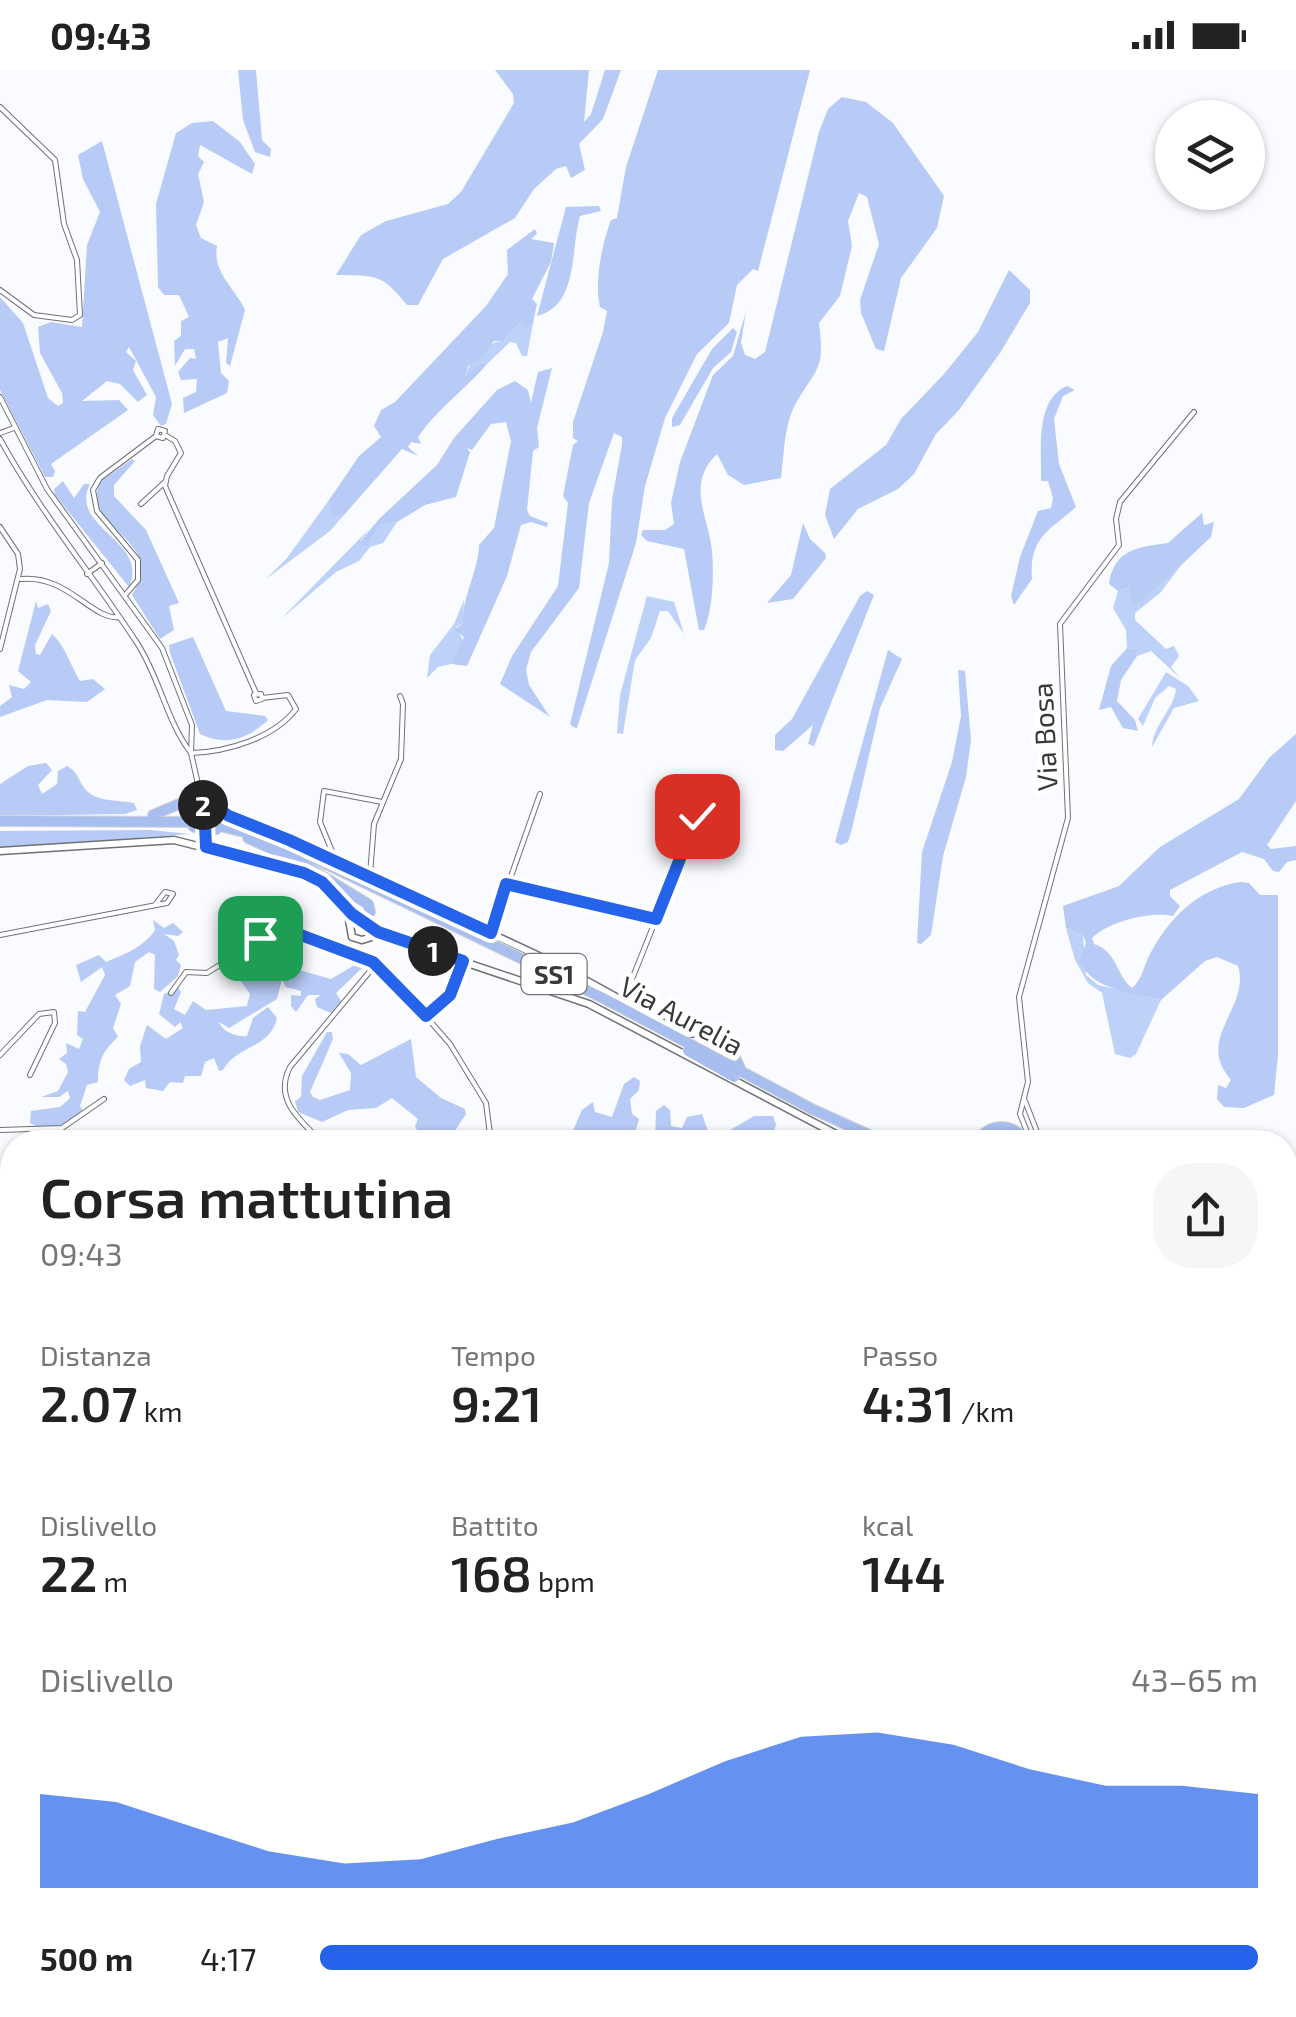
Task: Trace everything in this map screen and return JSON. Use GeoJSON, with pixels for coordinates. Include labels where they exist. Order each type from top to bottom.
{"type":"FeatureCollection","features":[{"type":"Feature","properties":{"kind":"highway"},"geometry":{"type":"LineString","coordinates":[[68,820],[154,815],[202,796]]}},
{"type":"Feature","properties":{"kind":"highway","name":"Via Aurelia"},"geometry":{"type":"LineString","coordinates":[[0,824],[68,820],[193,825],[266,838],[324,862],[603,998],[812,1110],[857,1130]]}},
{"type":"Feature","properties":{"kind":"highway","name":"Via Aurelia"},"geometry":{"type":"LineString","coordinates":[[0,824],[193,825]]}},
{"type":"Feature","properties":{"kind":"highway","name":"Via Aurelia"},"geometry":{"type":"LineString","coordinates":[[215,827],[296,855],[590,998],[709,1064],[845,1130]]}},
{"type":"Feature","properties":{"kind":"highway"},"geometry":{"type":"LineString","coordinates":[[248,838],[294,858],[368,904],[369,914],[363,921]]}},
{"type":"Feature","properties":{"kind":"highway"},"geometry":{"type":"LineString","coordinates":[[682,1041],[717,1054],[724,1048],[726,1038]]}},
{"type":"Feature","properties":{"kind":"highway"},"geometry":{"type":"LineString","coordinates":[[726,1038],[736,1065],[770,1088]]}},
{"type":"Feature","properties":{"kind":"highway"},"geometry":{"type":"LineString","coordinates":[[812,1110],[865,1130]]}},
{"type":"Feature","properties":{"kind":"highway"},"geometry":{"type":"LineString","coordinates":[[988,1130],[998,1126],[1016,1130]]}},
{"type":"Feature","properties":{"kind":"street"},"geometry":{"type":"LineString","coordinates":[[0,108],[55,160],[64,224],[78,260],[80,314],[72,320],[39,317],[0,290]]}},
{"type":"Feature","properties":{"kind":"street"},"geometry":{"type":"LineString","coordinates":[[0,397],[47,489],[154,634],[179,686],[193,728],[191,753]]}},
{"type":"Feature","properties":{"kind":"street","name":"Via Bosa"},"geometry":{"type":"LineString","coordinates":[[1025,1130],[1020,1114],[1026,1101],[1028,1062],[1020,989],[1068,818],[1060,624],[1070,605],[1119,545],[1116,520],[1120,502],[1194,412]]}},
{"type":"Feature","properties":{"kind":"street"},"geometry":{"type":"LineString","coordinates":[[14,428],[0,436],[30,492],[153,670],[172,722],[191,753],[202,796],[206,847]]}},
{"type":"Feature","properties":{"kind":"street"},"geometry":{"type":"LineString","coordinates":[[126,594],[138,580],[138,560],[96,511],[93,490],[100,478],[160,429],[177,444],[181,455],[165,482],[141,504]]}},
{"type":"Feature","properties":{"kind":"street"},"geometry":{"type":"LineString","coordinates":[[165,482],[256,694],[262,698],[290,696],[296,709],[283,722],[239,744],[216,752],[191,753]]}},
{"type":"Feature","properties":{"kind":"street"},"geometry":{"type":"LineString","coordinates":[[0,527],[18,555],[19,579],[0,649]]}},
{"type":"Feature","properties":{"kind":"street"},"geometry":{"type":"LineString","coordinates":[[87,574],[102,563]]}},
{"type":"Feature","properties":{"kind":"street"},"geometry":{"type":"LineString","coordinates":[[19,579],[55,583],[108,618],[120,617]]}},
{"type":"Feature","properties":{"kind":"street"},"geometry":{"type":"LineString","coordinates":[[94,607],[111,604]]}},
{"type":"Feature","properties":{"kind":"street"},"geometry":{"type":"LineString","coordinates":[[370,877],[373,831],[402,759],[400,696]]}},
{"type":"Feature","properties":{"kind":"street"},"geometry":{"type":"LineString","coordinates":[[336,861],[320,822],[324,791],[382,802]]}},
{"type":"Feature","properties":{"kind":"street"},"geometry":{"type":"LineString","coordinates":[[491,933],[540,794]]}},
{"type":"Feature","properties":{"kind":"street"},"geometry":{"type":"LineString","coordinates":[[202,796],[229,816],[336,861],[556,964],[687,1036],[715,1032],[726,1038]]}},
{"type":"Feature","properties":{"kind":"street"},"geometry":{"type":"LineString","coordinates":[[623,1002],[697,816]]}},
{"type":"Feature","properties":{"kind":"street"},"geometry":{"type":"LineString","coordinates":[[0,851],[152,839],[206,847],[304,873],[322,882],[363,921],[388,936],[589,1004],[828,1130]]}},
{"type":"Feature","properties":{"kind":"street"},"geometry":{"type":"LineString","coordinates":[[506,884],[656,919]]}},
{"type":"Feature","properties":{"kind":"street"},"geometry":{"type":"LineString","coordinates":[[340,900],[350,935],[355,939],[388,936]]}},
{"type":"Feature","properties":{"kind":"street"},"geometry":{"type":"LineString","coordinates":[[0,935],[156,905]]}},
{"type":"Feature","properties":{"kind":"street"},"geometry":{"type":"LineString","coordinates":[[350,925],[363,921]]}},
{"type":"Feature","properties":{"kind":"street"},"geometry":{"type":"LineString","coordinates":[[363,921],[368,936]]}},
{"type":"Feature","properties":{"kind":"street"},"geometry":{"type":"LineString","coordinates":[[171,992],[186,972],[208,974],[277,929],[376,964],[450,1044],[486,1104],[489,1130]]}},
{"type":"Feature","properties":{"kind":"street"},"geometry":{"type":"LineString","coordinates":[[426,1016],[450,995],[463,961]]}},
{"type":"Feature","properties":{"kind":"street"},"geometry":{"type":"LineString","coordinates":[[311,1130],[288,1104],[285,1079],[376,964]]}},
{"type":"Feature","properties":{"kind":"street"},"geometry":{"type":"LineString","coordinates":[[0,1056],[41,1012],[54,1012],[56,1021],[30,1075]]}},
{"type":"Feature","properties":{"kind":"street"},"geometry":{"type":"LineString","coordinates":[[0,1130],[62,1128],[104,1099]]}},
{"type":"Feature","properties":{"kind":"street","name":"Via Bosa"},"geometry":{"type":"LineString","coordinates":[[1026,1101],[1037,1130]]}},
{"type":"Feature","properties":{"kind":"shaded area"},"geometry":{"type":"Polygon","coordinates":[[[238,70],[256,70],[262,140],[271,149],[270,157],[255,152],[243,120],[238,70]]]}},
{"type":"Feature","properties":{"kind":"shaded area"},"geometry":{"type":"Polygon","coordinates":[[[495,70],[589,70],[584,122],[591,114],[605,70],[621,70],[603,119],[579,144],[585,170],[571,178],[566,166],[556,169],[534,189],[515,218],[443,259],[418,305],[407,305],[377,278],[336,275],[361,235],[386,221],[448,204],[461,192],[514,103],[513,94],[495,70]]]}},
{"type":"Feature","properties":{"kind":"shaded area"},"geometry":{"type":"Polygon","coordinates":[[[658,70],[810,70],[758,271],[753,269],[737,285],[729,323],[697,354],[665,418],[645,486],[636,543],[577,728],[570,724],[609,563],[612,500],[622,444],[622,437],[614,433],[589,503],[579,588],[531,652],[526,670],[529,685],[550,717],[500,684],[512,656],[558,586],[568,503],[563,496],[573,445],[578,441],[573,438],[573,422],[607,311],[600,307],[598,297],[602,251],[611,220],[617,218],[626,167],[658,70]]]}},
{"type":"Feature","properties":{"kind":"shaded area"},"geometry":{"type":"Polygon","coordinates":[[[842,97],[866,102],[893,123],[944,196],[937,228],[901,278],[884,351],[876,349],[861,313],[860,300],[879,244],[867,197],[859,193],[848,221],[852,246],[840,296],[819,323],[820,360],[791,413],[781,478],[744,485],[728,475],[717,454],[702,477],[701,501],[712,551],[713,581],[707,622],[704,630],[699,630],[684,549],[647,541],[641,535],[643,530],[665,530],[674,524],[671,503],[680,462],[713,375],[733,356],[746,311],[741,343],[745,355],[755,359],[765,352],[819,132],[828,109],[842,97]]]}},
{"type":"Feature","properties":{"kind":"shaded area"},"geometry":{"type":"Polygon","coordinates":[[[213,121],[240,142],[255,164],[252,174],[200,145],[198,156],[204,162],[198,174],[204,202],[196,225],[201,238],[217,246],[221,273],[245,310],[230,366],[226,363],[228,338],[218,342],[221,373],[229,381],[227,393],[184,413],[183,398],[196,392],[197,379],[181,380],[178,372],[190,358],[196,359],[194,349],[185,349],[175,366],[174,341],[181,336],[181,321],[189,317],[179,295],[164,295],[158,287],[156,204],[176,133],[192,123],[213,121]]]}},
{"type":"Feature","properties":{"kind":"shaded area"},"geometry":{"type":"Polygon","coordinates":[[[102,141],[172,404],[166,424],[161,426],[153,415],[156,397],[129,347],[126,352],[136,361],[133,370],[147,395],[138,402],[120,384],[107,381],[82,401],[119,400],[128,410],[51,464],[53,477],[45,477],[0,390],[0,297],[23,323],[48,398],[58,406],[63,403],[62,393],[40,353],[38,327],[51,322],[82,327],[87,245],[100,212],[83,179],[78,155],[102,141]]]}},
{"type":"Feature","properties":{"kind":"shaded area"},"geometry":{"type":"Polygon","coordinates":[[[599,206],[601,211],[580,216],[570,275],[560,301],[537,316],[566,207],[599,206]]]}},
{"type":"Feature","properties":{"kind":"shaded area"},"geometry":{"type":"Polygon","coordinates":[[[535,229],[537,234],[531,239],[554,243],[551,262],[532,299],[537,304],[533,323],[526,327],[520,322],[504,341],[494,341],[479,360],[468,366],[466,376],[479,364],[487,364],[426,427],[418,437],[421,444],[411,442],[408,447],[418,456],[402,449],[344,515],[332,515],[329,500],[359,456],[381,437],[374,426],[381,410],[395,402],[486,306],[508,274],[507,250],[535,229]]]}},
{"type":"Feature","properties":{"kind":"shaded area"},"geometry":{"type":"Polygon","coordinates":[[[1009,270],[1030,290],[1030,303],[1000,353],[959,410],[936,434],[914,474],[898,489],[858,509],[834,539],[825,515],[830,489],[886,445],[901,419],[978,332],[1009,270]]]}},
{"type":"Feature","properties":{"kind":"shaded area"},"geometry":{"type":"Polygon","coordinates":[[[520,322],[533,323],[527,356],[522,356],[516,343],[510,342],[487,364],[466,376],[480,352],[504,341],[520,322]]]}},
{"type":"Feature","properties":{"kind":"shaded area"},"geometry":{"type":"Polygon","coordinates":[[[733,328],[737,332],[731,352],[713,368],[680,425],[672,427],[672,418],[712,349],[733,328]]]}},
{"type":"Feature","properties":{"kind":"shaded area"},"geometry":{"type":"Polygon","coordinates":[[[552,368],[537,428],[539,447],[533,451],[527,510],[530,516],[548,523],[547,527],[531,522],[521,525],[507,576],[467,666],[451,664],[464,637],[454,630],[463,623],[479,545],[494,528],[511,441],[506,422],[491,424],[472,450],[467,448],[470,452],[456,497],[425,505],[397,522],[380,525],[368,546],[358,544],[437,465],[454,438],[497,390],[515,381],[528,390],[531,403],[538,372],[552,368]]]}},
{"type":"Feature","properties":{"kind":"shaded area"},"geometry":{"type":"Polygon","coordinates":[[[1067,386],[1075,390],[1063,396],[1054,419],[1059,464],[1076,507],[1037,544],[1032,579],[1014,605],[1011,596],[1020,557],[1038,511],[1051,508],[1053,498],[1048,481],[1041,481],[1045,415],[1056,393],[1067,386]]]}},
{"type":"Feature","properties":{"kind":"shaded area"},"geometry":{"type":"Polygon","coordinates":[[[132,459],[135,461],[114,485],[114,496],[146,530],[179,603],[169,606],[174,630],[160,639],[132,595],[141,567],[138,556],[96,505],[98,483],[132,459]]]}},
{"type":"Feature","properties":{"kind":"shaded area"},"geometry":{"type":"Polygon","coordinates":[[[63,481],[74,498],[84,484],[90,484],[86,499],[90,512],[129,557],[129,587],[55,495],[54,489],[63,481]]]}},
{"type":"Feature","properties":{"kind":"shaded area"},"geometry":{"type":"Polygon","coordinates":[[[329,500],[333,515],[344,515],[330,531],[266,579],[287,558],[329,500]]]}},
{"type":"Feature","properties":{"kind":"shaded area"},"geometry":{"type":"Polygon","coordinates":[[[1202,513],[1204,525],[1214,522],[1211,537],[1145,599],[1133,605],[1128,588],[1118,591],[1109,584],[1122,556],[1138,548],[1168,543],[1202,513]]]}},
{"type":"Feature","properties":{"kind":"shaded area"},"geometry":{"type":"Polygon","coordinates":[[[397,522],[383,543],[370,547],[359,561],[336,572],[281,619],[369,529],[360,541],[368,546],[380,525],[397,522]]]}},
{"type":"Feature","properties":{"kind":"shaded area"},"geometry":{"type":"Polygon","coordinates":[[[803,523],[826,558],[793,599],[767,603],[791,575],[803,523]]]}},
{"type":"Feature","properties":{"kind":"shaded area"},"geometry":{"type":"Polygon","coordinates":[[[1182,564],[1160,593],[1135,613],[1135,620],[1166,649],[1174,646],[1179,656],[1171,667],[1180,678],[1151,651],[1137,656],[1135,649],[1127,648],[1126,630],[1113,608],[1118,591],[1128,588],[1130,594],[1145,599],[1182,564]]]}},
{"type":"Feature","properties":{"kind":"shaded area"},"geometry":{"type":"Polygon","coordinates":[[[867,591],[874,595],[814,746],[808,744],[813,725],[783,751],[775,750],[775,735],[792,719],[860,596],[867,591]]]}},
{"type":"Feature","properties":{"kind":"shaded area"},"geometry":{"type":"Polygon","coordinates":[[[647,596],[674,602],[684,634],[668,611],[660,611],[651,638],[635,660],[623,734],[617,733],[620,695],[647,596]]]}},
{"type":"Feature","properties":{"kind":"shaded area"},"geometry":{"type":"Polygon","coordinates":[[[464,600],[463,623],[456,627],[464,642],[451,664],[438,667],[427,678],[430,655],[454,624],[464,600]]]}},
{"type":"Feature","properties":{"kind":"shaded area"},"geometry":{"type":"Polygon","coordinates":[[[36,601],[38,608],[48,604],[51,611],[35,645],[36,654],[40,655],[52,634],[80,681],[93,679],[105,689],[87,702],[47,700],[0,717],[0,706],[12,697],[9,685],[24,689],[31,682],[18,671],[36,601]]]}},
{"type":"Feature","properties":{"kind":"shaded area"},"geometry":{"type":"Polygon","coordinates":[[[193,637],[226,711],[265,716],[268,720],[236,739],[219,740],[200,734],[169,645],[193,637]]]}},
{"type":"Feature","properties":{"kind":"shaded area"},"geometry":{"type":"Polygon","coordinates":[[[1127,648],[1135,649],[1137,656],[1121,680],[1117,701],[1135,720],[1138,731],[1123,728],[1111,707],[1099,710],[1111,666],[1127,648]]]}},
{"type":"Feature","properties":{"kind":"shaded area"},"geometry":{"type":"Polygon","coordinates":[[[888,650],[902,659],[880,708],[848,842],[841,845],[835,842],[888,650]]]}},
{"type":"Feature","properties":{"kind":"shaded area"},"geometry":{"type":"Polygon","coordinates":[[[958,670],[965,671],[971,740],[966,777],[943,856],[931,935],[921,944],[917,943],[922,852],[952,762],[961,716],[958,670]]]}},
{"type":"Feature","properties":{"kind":"shaded area"},"geometry":{"type":"Polygon","coordinates":[[[1166,672],[1188,686],[1199,701],[1174,708],[1152,747],[1176,689],[1169,686],[1155,698],[1143,726],[1138,719],[1166,672]]]}},
{"type":"Feature","properties":{"kind":"shaded area"},"geometry":{"type":"Polygon","coordinates":[[[1296,734],[1296,801],[1267,845],[1271,849],[1296,846],[1296,860],[1287,862],[1279,872],[1273,871],[1264,859],[1242,852],[1170,890],[1170,896],[1180,906],[1173,916],[1131,919],[1092,938],[1112,958],[1132,988],[1167,928],[1198,898],[1240,882],[1249,883],[1260,895],[1278,895],[1278,1055],[1274,1095],[1244,1108],[1224,1107],[1217,1099],[1218,1085],[1226,1088],[1231,1080],[1221,1065],[1218,1050],[1237,996],[1238,966],[1217,957],[1205,961],[1161,1000],[1114,989],[1094,979],[1079,961],[1086,943],[1083,935],[1066,928],[1063,906],[1119,886],[1160,847],[1239,799],[1269,758],[1296,734]]]}},
{"type":"Feature","properties":{"kind":"shaded area"},"geometry":{"type":"Polygon","coordinates":[[[46,763],[52,770],[38,785],[42,794],[57,784],[58,771],[67,766],[91,795],[134,803],[137,810],[125,814],[0,816],[0,784],[28,766],[46,763]]]}},
{"type":"Feature","properties":{"kind":"shaded area"},"geometry":{"type":"Polygon","coordinates":[[[151,830],[190,834],[0,848],[0,831],[151,830]]]}},
{"type":"Feature","properties":{"kind":"shaded area"},"geometry":{"type":"Polygon","coordinates":[[[153,920],[164,928],[173,923],[183,932],[178,936],[164,934],[174,941],[179,955],[178,976],[160,992],[154,989],[155,955],[149,952],[135,962],[130,986],[115,995],[121,1004],[113,1028],[118,1037],[102,1056],[98,1082],[87,1085],[80,1106],[84,1112],[51,1128],[30,1123],[31,1111],[60,1107],[70,1098],[68,1091],[59,1097],[41,1097],[58,1091],[68,1072],[59,1059],[67,1053],[66,1043],[79,1049],[83,1039],[77,1035],[78,1011],[85,1012],[105,975],[102,967],[81,982],[76,965],[99,955],[106,962],[134,949],[155,930],[153,920]]]}},
{"type":"Feature","properties":{"kind":"shaded area"},"geometry":{"type":"Polygon","coordinates":[[[1066,928],[1083,935],[1086,975],[1098,985],[1161,1000],[1136,1054],[1130,1058],[1115,1054],[1102,993],[1088,983],[1075,960],[1066,928]]]}},
{"type":"Feature","properties":{"kind":"shaded area"},"geometry":{"type":"Polygon","coordinates":[[[280,930],[302,937],[283,955],[288,963],[299,959],[299,970],[331,979],[363,960],[363,967],[336,993],[341,1001],[331,1013],[317,1007],[315,999],[321,995],[308,995],[296,1012],[291,1006],[291,995],[301,996],[301,991],[286,987],[282,979],[277,999],[229,1028],[219,1022],[230,1033],[247,1036],[253,1018],[268,1007],[277,1018],[268,1036],[236,1056],[223,1070],[219,1071],[214,1058],[205,1062],[201,1076],[185,1076],[183,1083],[170,1082],[163,1091],[146,1088],[145,1080],[130,1086],[124,1080],[129,1069],[141,1062],[140,1046],[147,1025],[166,1039],[183,1028],[180,1022],[175,1027],[159,1014],[164,994],[178,987],[181,992],[174,1009],[185,1015],[193,1001],[206,1010],[247,1006],[250,994],[236,974],[242,969],[251,979],[262,972],[272,954],[279,950],[278,945],[265,942],[265,937],[280,930]]]}},
{"type":"Feature","properties":{"kind":"shaded area"},"geometry":{"type":"Polygon","coordinates":[[[327,1032],[332,1032],[333,1039],[310,1092],[320,1100],[350,1090],[351,1073],[339,1053],[348,1054],[361,1065],[411,1039],[416,1077],[441,1098],[465,1109],[466,1114],[455,1130],[417,1130],[418,1119],[392,1098],[376,1108],[348,1110],[322,1122],[298,1112],[295,1101],[301,1097],[302,1076],[327,1032]]]}},
{"type":"Feature","properties":{"kind":"shaded area"},"geometry":{"type":"Polygon","coordinates":[[[634,1077],[640,1081],[639,1090],[630,1099],[632,1114],[639,1119],[636,1130],[573,1130],[582,1110],[593,1102],[595,1112],[612,1117],[624,1084],[634,1077]]]}},
{"type":"Feature","properties":{"kind":"shaded area"},"geometry":{"type":"Polygon","coordinates":[[[664,1105],[670,1110],[671,1126],[682,1128],[687,1117],[702,1114],[708,1130],[655,1130],[656,1111],[664,1105]]]}},
{"type":"Feature","properties":{"kind":"shaded area"},"geometry":{"type":"Polygon","coordinates":[[[754,1116],[773,1116],[774,1130],[730,1130],[754,1116]]]}},
{"type":"Feature","properties":{"kind":"route"},"geometry":{"type":"LineString","coordinates":[[260,938],[282,928],[367,959],[389,974],[426,1016],[453,991],[463,961],[372,929],[322,882],[304,873],[206,847],[204,800],[229,816],[491,933],[506,884],[656,919],[697,816]]}}]}
